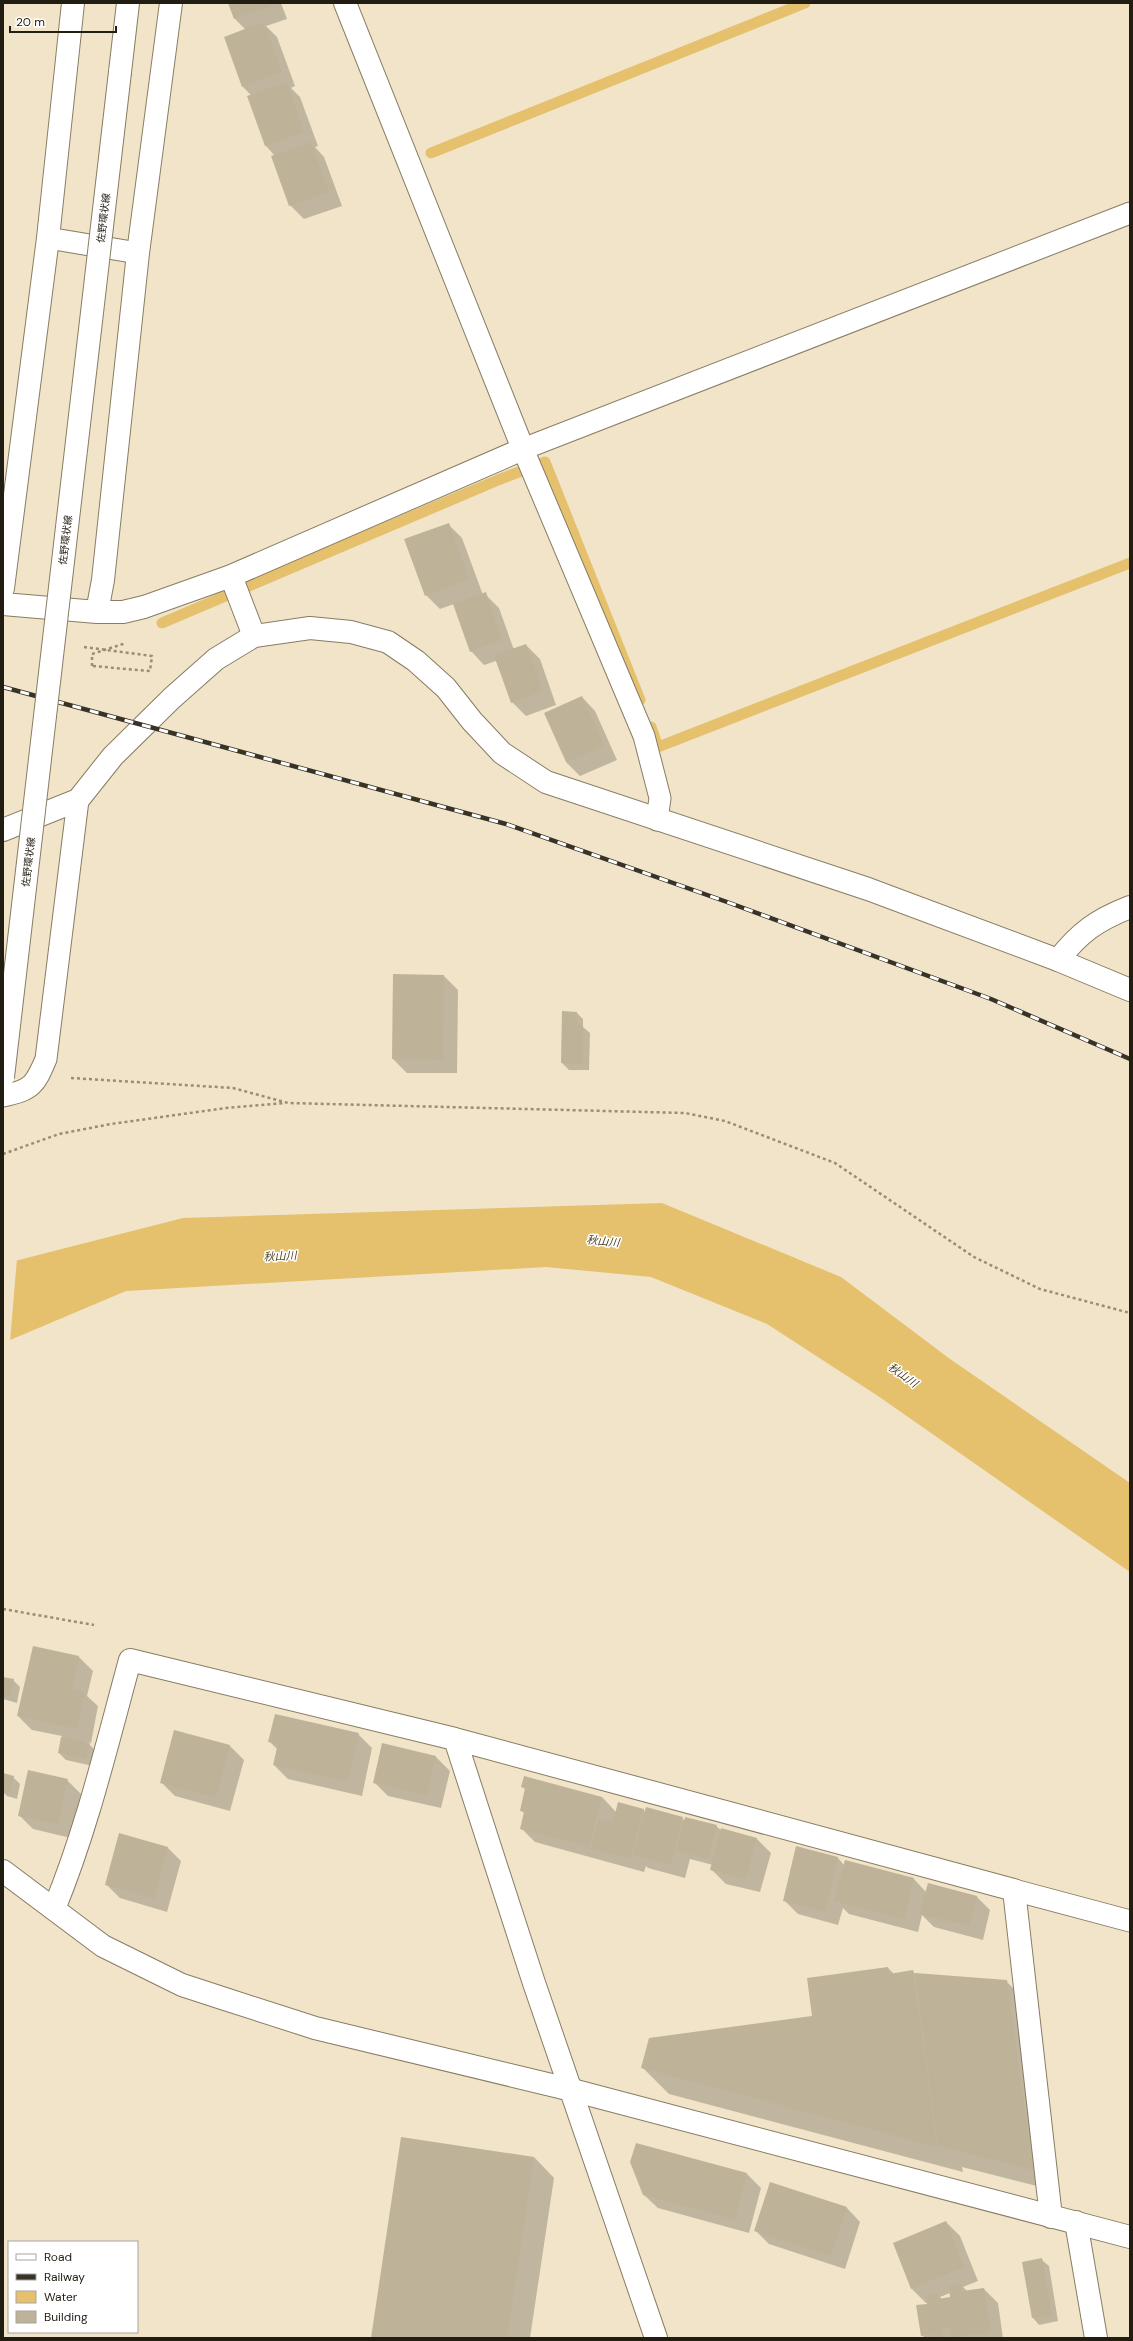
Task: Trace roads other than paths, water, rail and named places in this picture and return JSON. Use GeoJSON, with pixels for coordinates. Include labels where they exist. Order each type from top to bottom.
{"type":"FeatureCollection","features":[{"type":"Feature","properties":{"kind":"street"},"geometry":{"type":"LineString","coordinates":[[3,588],[48,238],[73,3]]}},
{"type":"Feature","properties":{"kind":"street","name":"佐野環状線"},"geometry":{"type":"LineString","coordinates":[[3,1077],[128,3]]}},
{"type":"Feature","properties":{"kind":"street"},"geometry":{"type":"LineString","coordinates":[[97,612],[103,580],[138,253],[171,3]]}},
{"type":"Feature","properties":{"kind":"street"},"geometry":{"type":"LineString","coordinates":[[3,604],[97,612],[123,612],[144,607],[231,576],[523,449],[345,3]]}},
{"type":"Feature","properties":{"kind":"street"},"geometry":{"type":"LineString","coordinates":[[231,576],[254,636]]}},
{"type":"Feature","properties":{"kind":"street"},"geometry":{"type":"LineString","coordinates":[[3,830],[78,800],[113,756],[172,698],[216,659],[254,636],[310,628],[351,632],[388,642],[416,661],[446,688],[472,721],[502,753],[546,782],[868,889],[1058,960],[1130,990]]}},
{"type":"Feature","properties":{"kind":"street"},"geometry":{"type":"LineString","coordinates":[[1058,960],[1075,938],[1108,915],[1130,907]]}},
{"type":"Feature","properties":{"kind":"street"},"geometry":{"type":"LineString","coordinates":[[54,1909],[69,1873],[130,1660],[455,1739],[1014,1890],[1051,2217]]}},
{"type":"Feature","properties":{"kind":"street"},"geometry":{"type":"LineString","coordinates":[[455,1739],[534,1983],[656,2338]]}},
{"type":"Feature","properties":{"kind":"street"},"geometry":{"type":"LineString","coordinates":[[3,1871],[103,1946],[146,1968],[197,1990],[315,2028],[572,2090],[1130,2237]]}},
{"type":"Feature","properties":{"kind":"street"},"geometry":{"type":"LineString","coordinates":[[1076,2222],[1096,2338]]}},
{"type":"Feature","properties":{"kind":"lane"},"geometry":{"type":"LineString","coordinates":[[657,820],[660,798],[644,736],[523,449],[1130,213]]}},
{"type":"Feature","properties":{"kind":"lane"},"geometry":{"type":"LineString","coordinates":[[48,238],[138,253]]}},
{"type":"Feature","properties":{"kind":"lane"},"geometry":{"type":"LineString","coordinates":[[3,1096],[23,1092],[35,1083],[46,1059],[78,800]]}},
{"type":"Feature","properties":{"kind":"lane"},"geometry":{"type":"LineString","coordinates":[[1014,1890],[1130,1921]]}},
{"type":"Feature","properties":{"kind":"water","name":"秋山川"},"geometry":{"type":"Polygon","coordinates":[[[662,1203],[841,1277],[950,1359],[1130,1483],[1130,1572],[878,1396],[767,1324],[651,1277],[546,1267],[126,1291],[3,1343],[3,1264],[183,1218],[662,1203]]]}},
{"type":"Feature","properties":{"kind":"waterway"},"geometry":{"type":"LineString","coordinates":[[431,153],[805,3]]}},
{"type":"Feature","properties":{"kind":"waterway"},"geometry":{"type":"LineString","coordinates":[[162,623],[498,480],[545,462],[640,700]]}},
{"type":"Feature","properties":{"kind":"waterway"},"geometry":{"type":"LineString","coordinates":[[651,727],[658,747],[1130,563]]}},
{"type":"Feature","properties":{"kind":"railway"},"geometry":{"type":"LineString","coordinates":[[3,687],[506,824],[727,902],[991,999],[1130,1059]]}}]}
